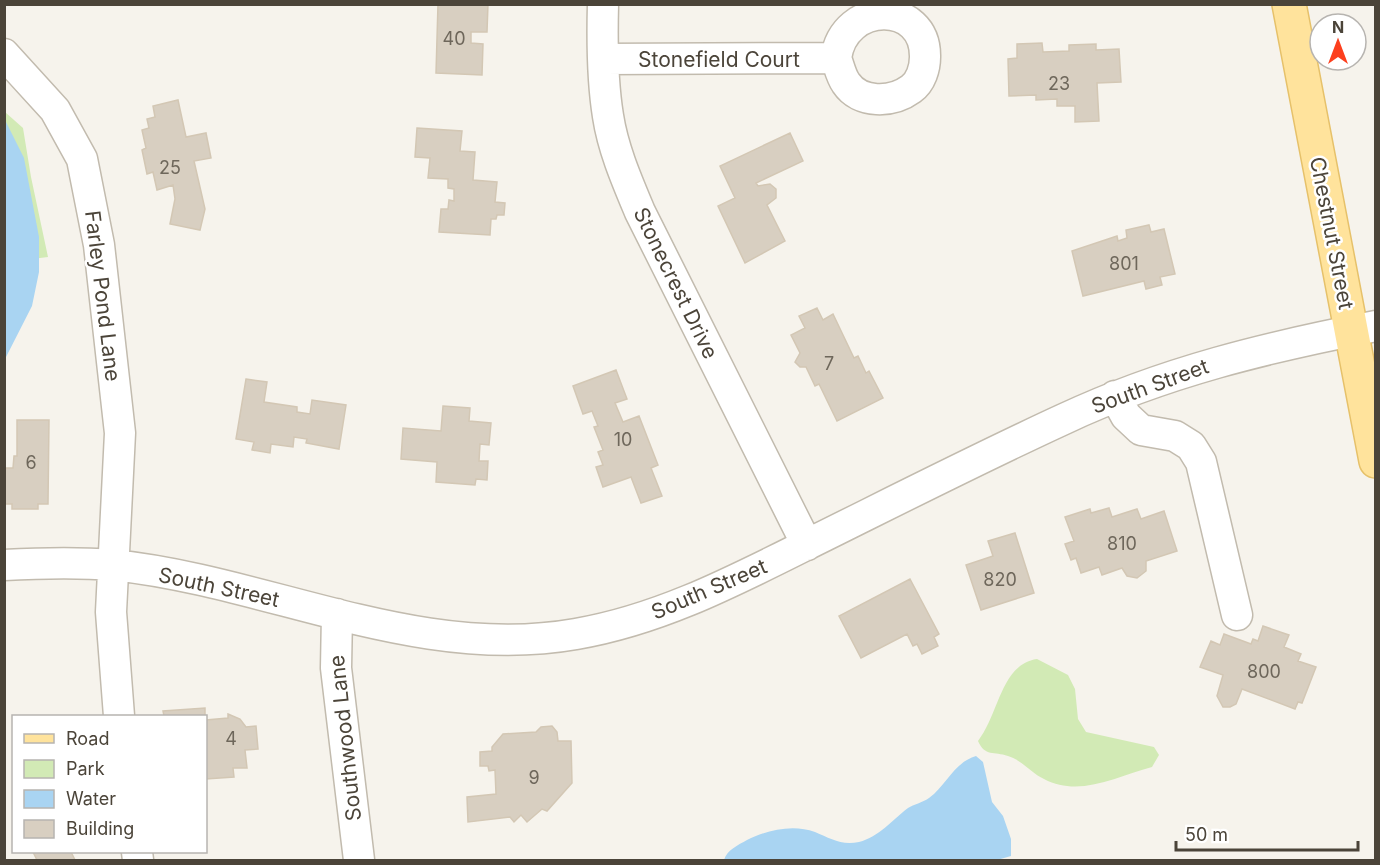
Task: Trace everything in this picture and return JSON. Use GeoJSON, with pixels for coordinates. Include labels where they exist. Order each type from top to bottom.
{"type":"FeatureCollection","features":[{"type":"Feature","properties":{"kind":"main road","name":"Chestnut Street"},"geometry":{"type":"LineString","coordinates":[[1289,4],[1363,328],[1376,461]]}},
{"type":"Feature","properties":{"kind":"street","name":"Stonecrest Drive"},"geometry":{"type":"LineString","coordinates":[[603,4],[603,59],[608,116],[622,168],[640,212],[807,545]]}},
{"type":"Feature","properties":{"kind":"street","name":"Farley Pond Lane"},"geometry":{"type":"LineString","coordinates":[[4,54],[55,110],[82,159],[99,245],[120,432],[114,566]]}},
{"type":"Feature","properties":{"kind":"street","name":"Stonefield Court"},"geometry":{"type":"LineString","coordinates":[[603,59],[836,58]]}},
{"type":"Feature","properties":{"kind":"street","name":"South Street"},"geometry":{"type":"LineString","coordinates":[[4,565],[114,566],[204,582],[425,633],[478,639],[530,639],[573,635],[640,619],[678,606],[1115,396],[1188,370],[1242,355],[1363,328]]}},
{"type":"Feature","properties":{"kind":"street"},"geometry":{"type":"LineString","coordinates":[[1115,396],[1126,416],[1142,430],[1175,436],[1191,446],[1201,462],[1237,615]]}},
{"type":"Feature","properties":{"kind":"street"},"geometry":{"type":"LineString","coordinates":[[114,566],[111,612],[119,715]]}},
{"type":"Feature","properties":{"kind":"street","name":"Southwood Lane"},"geometry":{"type":"LineString","coordinates":[[337,614],[336,668],[359,861]]}},
{"type":"Feature","properties":{"kind":"green space"},"geometry":{"type":"Polygon","coordinates":[[[5,112],[23,128],[48,257],[5,264],[5,112]]]}},
{"type":"Feature","properties":{"kind":"green space"},"geometry":{"type":"Polygon","coordinates":[[[1037,659],[1068,675],[1075,689],[1078,719],[1086,732],[1154,747],[1159,755],[1152,767],[1098,784],[1071,786],[1044,779],[1013,758],[990,753],[984,749],[978,741],[1008,680],[1025,663],[1037,659]]]}},
{"type":"Feature","properties":{"kind":"water"},"geometry":{"type":"Polygon","coordinates":[[[5,120],[24,158],[39,237],[39,272],[32,306],[5,359],[5,120]]]}},
{"type":"Feature","properties":{"kind":"water"},"geometry":{"type":"Polygon","coordinates":[[[976,756],[983,762],[992,802],[1003,816],[1011,839],[1011,856],[997,860],[724,860],[730,851],[744,842],[763,833],[780,829],[798,828],[847,843],[866,840],[908,808],[929,798],[961,764],[976,756]]]}},
{"type":"Feature","properties":{"kind":"building"},"geometry":{"type":"Polygon","coordinates":[[[438,4],[488,4],[487,32],[471,32],[471,43],[483,44],[482,75],[436,73],[438,4]]]}},
{"type":"Feature","properties":{"kind":"building"},"geometry":{"type":"Polygon","coordinates":[[[1042,43],[1043,52],[1069,51],[1069,45],[1096,44],[1096,50],[1119,49],[1121,82],[1097,83],[1099,121],[1075,122],[1075,106],[1057,106],[1057,99],[1036,100],[1036,95],[1009,96],[1008,59],[1017,58],[1017,44],[1042,43]]]}},
{"type":"Feature","properties":{"kind":"building"},"geometry":{"type":"Polygon","coordinates":[[[178,100],[186,137],[206,133],[211,158],[194,161],[205,209],[200,230],[170,224],[175,199],[173,185],[157,190],[153,172],[147,174],[142,150],[146,148],[142,130],[149,128],[147,119],[155,117],[153,106],[178,100]]]}},
{"type":"Feature","properties":{"kind":"building"},"geometry":{"type":"Polygon","coordinates":[[[417,128],[462,131],[460,151],[475,152],[473,180],[497,182],[495,202],[505,203],[504,215],[497,215],[496,219],[491,219],[490,235],[439,232],[441,209],[448,209],[449,200],[454,201],[454,189],[448,188],[448,179],[428,178],[430,158],[415,157],[417,128]]]}},
{"type":"Feature","properties":{"kind":"building"},"geometry":{"type":"Polygon","coordinates":[[[790,133],[803,161],[756,183],[758,186],[770,184],[776,189],[776,198],[767,205],[785,241],[745,263],[718,206],[735,198],[720,166],[790,133]]]}},
{"type":"Feature","properties":{"kind":"building"},"geometry":{"type":"Polygon","coordinates":[[[1149,225],[1151,232],[1164,229],[1175,274],[1160,277],[1162,285],[1146,289],[1144,281],[1083,296],[1072,251],[1117,236],[1118,241],[1127,238],[1126,230],[1149,225]]]}},
{"type":"Feature","properties":{"kind":"building"},"geometry":{"type":"Polygon","coordinates":[[[817,308],[823,320],[833,314],[854,358],[858,356],[866,373],[869,371],[883,398],[837,421],[819,384],[815,386],[806,367],[800,367],[795,362],[800,353],[791,335],[805,328],[799,316],[817,308]]]}},
{"type":"Feature","properties":{"kind":"building"},"geometry":{"type":"Polygon","coordinates":[[[616,370],[627,399],[615,403],[623,422],[639,416],[658,465],[651,468],[662,496],[641,503],[631,477],[603,487],[596,467],[603,465],[598,452],[603,450],[594,427],[598,426],[592,411],[583,414],[573,386],[616,370]]]}},
{"type":"Feature","properties":{"kind":"building"},"geometry":{"type":"Polygon","coordinates":[[[246,379],[267,382],[264,402],[297,407],[297,412],[310,414],[312,400],[346,405],[339,449],[306,443],[307,439],[294,437],[293,447],[271,444],[270,453],[252,450],[254,442],[236,439],[246,379]]]}},
{"type":"Feature","properties":{"kind":"building"},"geometry":{"type":"Polygon","coordinates":[[[443,406],[470,408],[469,421],[491,423],[489,445],[480,444],[479,461],[488,461],[487,480],[476,479],[475,485],[436,482],[437,462],[401,459],[403,428],[441,431],[443,406]]]}},
{"type":"Feature","properties":{"kind":"building"},"geometry":{"type":"Polygon","coordinates":[[[17,420],[49,420],[48,504],[38,504],[38,509],[12,509],[12,504],[5,504],[5,468],[13,468],[14,456],[17,456],[17,420]]]}},
{"type":"Feature","properties":{"kind":"building"},"geometry":{"type":"Polygon","coordinates":[[[1109,508],[1112,517],[1137,509],[1141,519],[1164,511],[1177,551],[1146,561],[1146,571],[1137,578],[1127,576],[1122,568],[1102,575],[1099,567],[1081,573],[1076,558],[1071,560],[1065,544],[1074,541],[1065,517],[1090,509],[1091,513],[1109,508]]]}},
{"type":"Feature","properties":{"kind":"building"},"geometry":{"type":"Polygon","coordinates":[[[1015,533],[1034,593],[981,610],[966,565],[993,556],[988,541],[1015,533]]]}},
{"type":"Feature","properties":{"kind":"building"},"geometry":{"type":"Polygon","coordinates":[[[910,579],[939,634],[934,637],[938,646],[922,654],[917,644],[913,646],[907,634],[861,658],[839,616],[910,579]]]}},
{"type":"Feature","properties":{"kind":"building"},"geometry":{"type":"Polygon","coordinates":[[[1263,626],[1289,635],[1284,647],[1301,654],[1298,661],[1316,667],[1302,703],[1298,702],[1295,709],[1242,689],[1236,704],[1223,707],[1217,696],[1223,675],[1200,667],[1211,641],[1220,645],[1224,634],[1251,644],[1253,639],[1258,641],[1263,626]]]}},
{"type":"Feature","properties":{"kind":"building"},"geometry":{"type":"Polygon","coordinates":[[[205,708],[205,715],[164,715],[163,711],[205,708]]]}},
{"type":"Feature","properties":{"kind":"building"},"geometry":{"type":"Polygon","coordinates":[[[228,714],[240,719],[246,727],[256,726],[258,749],[245,750],[247,768],[233,768],[234,777],[207,779],[207,720],[228,718],[228,714]]]}},
{"type":"Feature","properties":{"kind":"building"},"geometry":{"type":"Polygon","coordinates":[[[552,726],[557,732],[558,741],[571,741],[572,783],[547,811],[542,809],[527,822],[521,815],[514,822],[510,817],[468,822],[467,797],[496,794],[495,770],[489,771],[488,766],[480,766],[480,752],[492,751],[492,747],[503,734],[536,732],[541,727],[552,726]]]}},
{"type":"Feature","properties":{"kind":"building"},"geometry":{"type":"Polygon","coordinates":[[[34,853],[72,853],[75,860],[37,860],[34,853]]]}}]}
